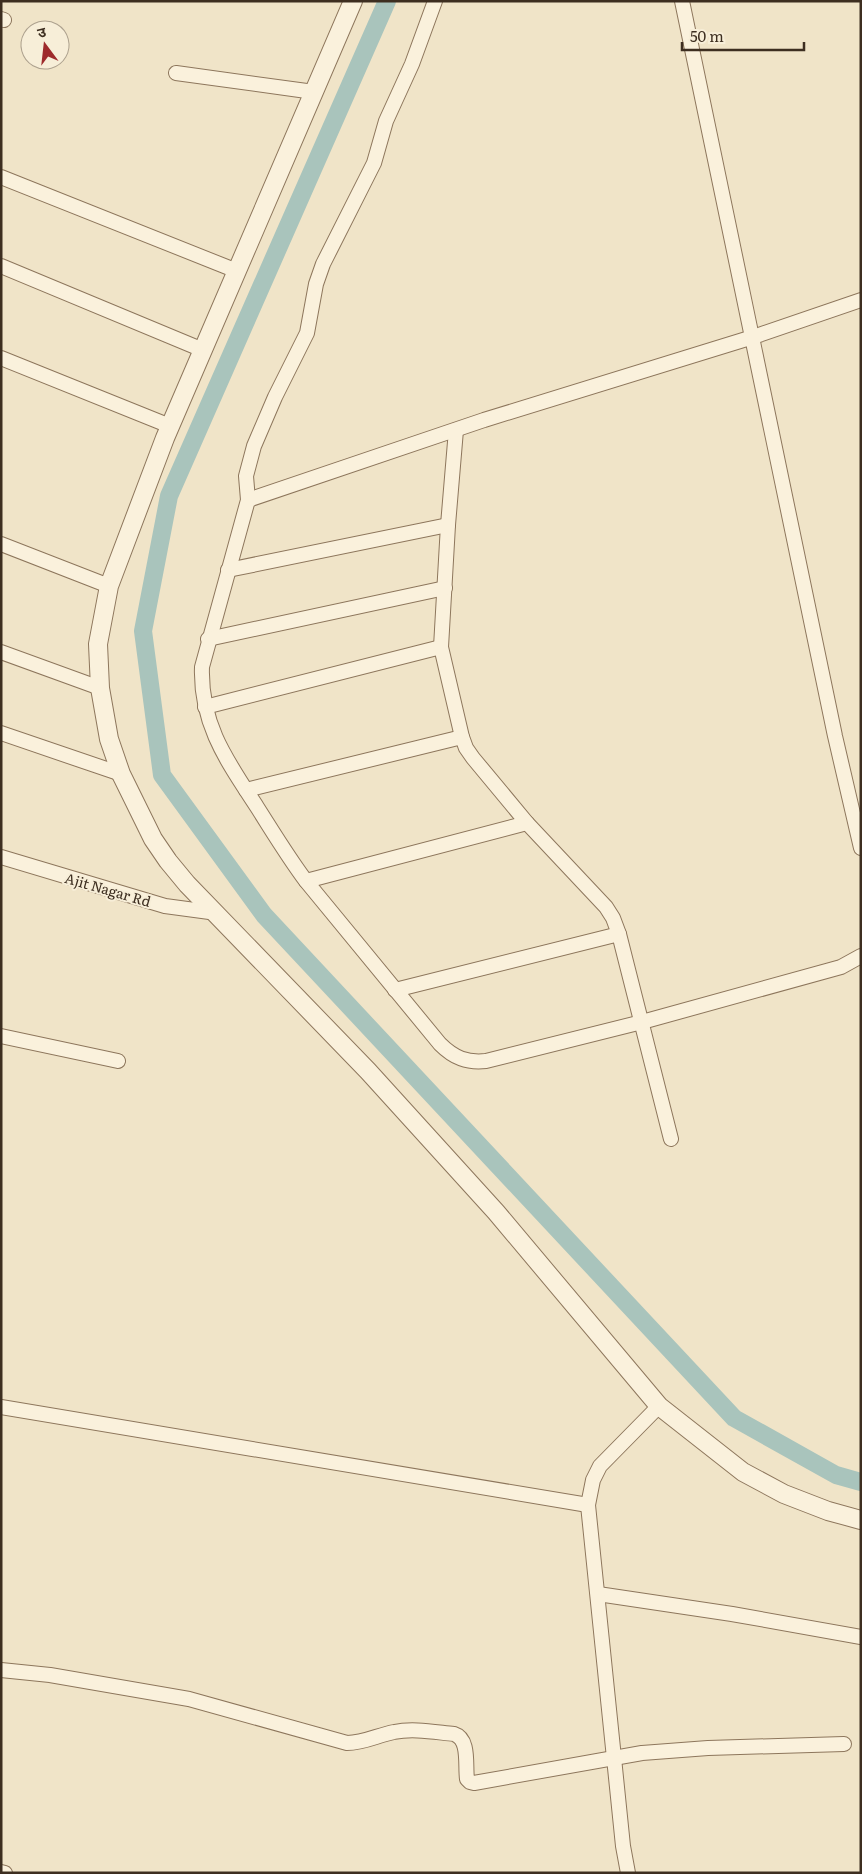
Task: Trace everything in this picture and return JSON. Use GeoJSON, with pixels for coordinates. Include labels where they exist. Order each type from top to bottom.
{"type":"FeatureCollection","features":[{"type":"Feature","properties":{"kind":"street"},"geometry":{"type":"LineString","coordinates":[[353,1],[170,426],[109,586],[98,644],[100,688],[109,739],[120,774],[153,839],[187,884],[368,1071],[496,1212],[659,1406],[743,1472],[784,1494],[828,1511],[861,1520]]}},
{"type":"Feature","properties":{"kind":"street"},"geometry":{"type":"LineString","coordinates":[[435,1],[412,64],[386,121],[374,163],[323,264],[316,284],[307,333],[275,397],[254,446],[246,476],[248,500],[202,666],[201,688],[205,707],[218,746],[290,860],[306,881],[448,1052],[466,1061],[486,1061],[642,1022],[840,967],[861,956]]}},
{"type":"Feature","properties":{"kind":"street"},"geometry":{"type":"LineString","coordinates":[[682,1],[835,736],[861,848]]}},
{"type":"Feature","properties":{"kind":"street"},"geometry":{"type":"LineString","coordinates":[[176,73],[314,92]]}},
{"type":"Feature","properties":{"kind":"street"},"geometry":{"type":"LineString","coordinates":[[1,177],[237,271]]}},
{"type":"Feature","properties":{"kind":"street"},"geometry":{"type":"LineString","coordinates":[[1,266],[203,350]]}},
{"type":"Feature","properties":{"kind":"street"},"geometry":{"type":"LineString","coordinates":[[248,500],[456,430],[753,337],[861,300]]}},
{"type":"Feature","properties":{"kind":"street"},"geometry":{"type":"LineString","coordinates":[[1,358],[170,426]]}},
{"type":"Feature","properties":{"kind":"street"},"geometry":{"type":"LineString","coordinates":[[456,430],[448,525],[442,647],[462,737],[466,748],[473,758],[527,823],[606,907],[613,918],[619,934],[671,1139]]}},
{"type":"Feature","properties":{"kind":"street"},"geometry":{"type":"LineString","coordinates":[[228,570],[448,525]]}},
{"type":"Feature","properties":{"kind":"street"},"geometry":{"type":"LineString","coordinates":[[1,544],[109,586]]}},
{"type":"Feature","properties":{"kind":"street"},"geometry":{"type":"LineString","coordinates":[[208,639],[445,588]]}},
{"type":"Feature","properties":{"kind":"street"},"geometry":{"type":"LineString","coordinates":[[205,707],[442,647]]}},
{"type":"Feature","properties":{"kind":"street"},"geometry":{"type":"LineString","coordinates":[[1,652],[100,688]]}},
{"type":"Feature","properties":{"kind":"street"},"geometry":{"type":"LineString","coordinates":[[1,733],[120,774]]}},
{"type":"Feature","properties":{"kind":"street"},"geometry":{"type":"LineString","coordinates":[[246,790],[462,737]]}},
{"type":"Feature","properties":{"kind":"street"},"geometry":{"type":"LineString","coordinates":[[306,881],[527,823]]}},
{"type":"Feature","properties":{"kind":"street","name":"Ajit Nagar Rd"},"geometry":{"type":"LineString","coordinates":[[1,857],[165,906],[217,913]]}},
{"type":"Feature","properties":{"kind":"street"},"geometry":{"type":"LineString","coordinates":[[395,990],[619,934]]}},
{"type":"Feature","properties":{"kind":"street"},"geometry":{"type":"LineString","coordinates":[[1,1036],[118,1062]]}},
{"type":"Feature","properties":{"kind":"street"},"geometry":{"type":"LineString","coordinates":[[628,1873],[588,1505],[593,1480],[600,1466],[659,1406]]}},
{"type":"Feature","properties":{"kind":"street"},"geometry":{"type":"LineString","coordinates":[[1,1407],[588,1505]]}},
{"type":"Feature","properties":{"kind":"street"},"geometry":{"type":"LineString","coordinates":[[598,1594],[732,1614],[861,1637]]}},
{"type":"Feature","properties":{"kind":"street"},"geometry":{"type":"LineString","coordinates":[[1,1670],[50,1675],[189,1699],[347,1743],[359,1743],[385,1734],[405,1730],[454,1734],[458,1735],[462,1740],[467,1778],[470,1782],[474,1783],[614,1758],[708,1748],[844,1744]]}},
{"type":"Feature","properties":{"kind":"waterway"},"geometry":{"type":"LineString","coordinates":[[387,1],[169,496],[143,631],[162,775],[264,915],[734,1418],[836,1475],[861,1482]]}}]}
